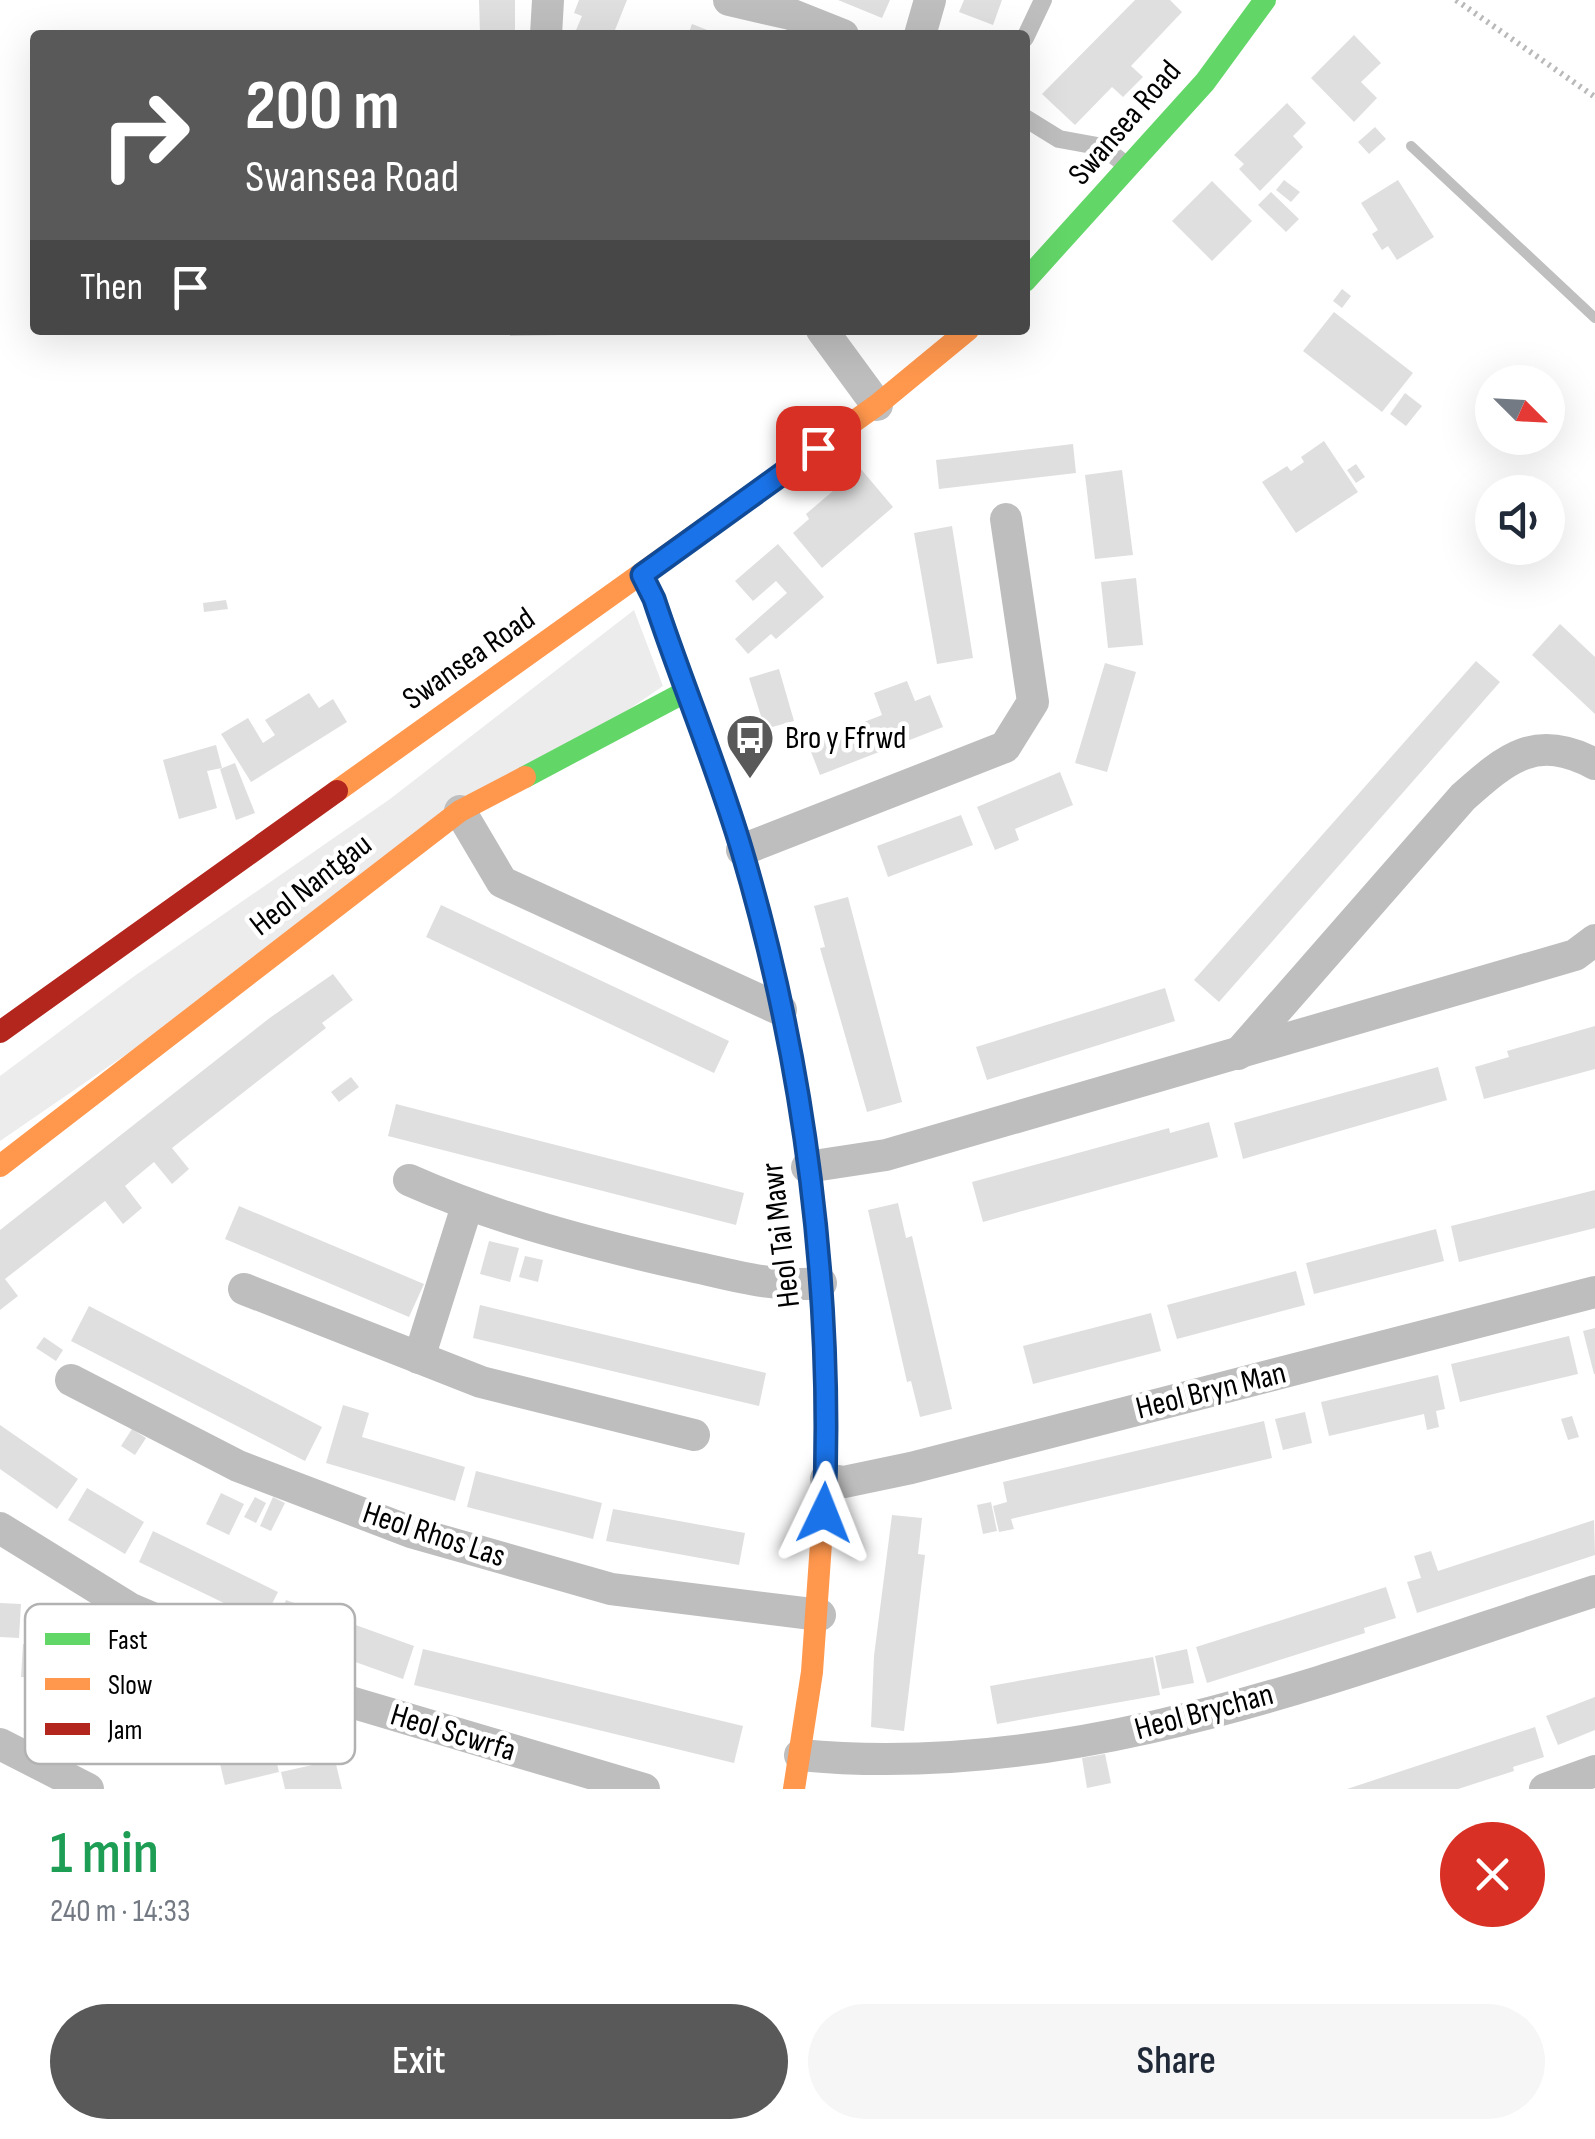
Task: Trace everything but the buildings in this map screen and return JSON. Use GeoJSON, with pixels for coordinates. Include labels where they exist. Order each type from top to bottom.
{"type":"FeatureCollection","features":[{"type":"Feature","properties":{"kind":"street"},"geometry":{"type":"LineString","coordinates":[[546,30],[548,0]]}},
{"type":"Feature","properties":{"kind":"street"},"geometry":{"type":"LineString","coordinates":[[729,0],[829,30]]}},
{"type":"Feature","properties":{"kind":"street"},"geometry":{"type":"LineString","coordinates":[[921,30],[930,0]]}},
{"type":"Feature","properties":{"kind":"street","name":"Swansea Road"},"geometry":{"type":"LineString","coordinates":[[1030,276],[1131,169],[1204,82],[1264,0]]}},
{"type":"Feature","properties":{"kind":"street"},"geometry":{"type":"LineString","coordinates":[[826,335],[877,405]]}},
{"type":"Feature","properties":{"kind":"street","name":"Swansea Road"},"geometry":{"type":"LineString","coordinates":[[0,1032],[877,405],[962,335]]}},
{"type":"Feature","properties":{"kind":"street"},"geometry":{"type":"LineString","coordinates":[[742,850],[1006,746],[1033,702],[1006,519]]}},
{"type":"Feature","properties":{"kind":"street","name":"Heol Tai Mawr"},"geometry":{"type":"LineString","coordinates":[[642,575],[654,599],[742,850],[781,1010],[807,1167],[828,1378],[826,1479],[820,1615],[794,1789]]}},
{"type":"Feature","properties":{"kind":"street","name":"Heol Nantgau"},"geometry":{"type":"LineString","coordinates":[[0,1166],[460,811],[685,692]]}},
{"type":"Feature","properties":{"kind":"street"},"geometry":{"type":"LineString","coordinates":[[1238,1054],[1463,797],[1505,759],[1538,749],[1568,750],[1595,764]]}},
{"type":"Feature","properties":{"kind":"street"},"geometry":{"type":"LineString","coordinates":[[460,811],[502,882],[781,1010]]}},
{"type":"Feature","properties":{"kind":"street"},"geometry":{"type":"LineString","coordinates":[[807,1167],[886,1155],[1238,1054],[1575,955],[1595,940]]}},
{"type":"Feature","properties":{"kind":"street"},"geometry":{"type":"LineString","coordinates":[[409,1180],[467,1206],[626,1252],[778,1286],[821,1284]]}},
{"type":"Feature","properties":{"kind":"street"},"geometry":{"type":"LineString","coordinates":[[419,1358],[467,1206]]}},
{"type":"Feature","properties":{"kind":"street"},"geometry":{"type":"LineString","coordinates":[[244,1289],[480,1382],[694,1435]]}},
{"type":"Feature","properties":{"kind":"street","name":"Heol Bryn Man"},"geometry":{"type":"LineString","coordinates":[[826,1479],[844,1482],[911,1468],[1595,1292]]}},
{"type":"Feature","properties":{"kind":"street","name":"Heol Rhos Las"},"geometry":{"type":"LineString","coordinates":[[71,1380],[238,1466],[411,1532],[611,1589],[820,1615]]}},
{"type":"Feature","properties":{"kind":"street","name":"Heol Scwrfa"},"geometry":{"type":"LineString","coordinates":[[0,1528],[123,1604]]}},
{"type":"Feature","properties":{"kind":"street","name":"Heol Brychan"},"geometry":{"type":"LineString","coordinates":[[800,1755],[868,1761],[1072,1744],[1199,1719],[1595,1592]]}},
{"type":"Feature","properties":{"kind":"street","name":"Heol Scwrfa"},"geometry":{"type":"LineString","coordinates":[[355,1704],[644,1789]]}},
{"type":"Feature","properties":{"kind":"street"},"geometry":{"type":"LineString","coordinates":[[0,1744],[25,1757]]}},
{"type":"Feature","properties":{"kind":"street"},"geometry":{"type":"LineString","coordinates":[[39,1764],[88,1789]]}},
{"type":"Feature","properties":{"kind":"street"},"geometry":{"type":"LineString","coordinates":[[1546,1789],[1595,1771]]}},
{"type":"Feature","properties":{"kind":"lane"},"geometry":{"type":"LineString","coordinates":[[1029,30],[1042,0]]}},
{"type":"Feature","properties":{"kind":"lane"},"geometry":{"type":"LineString","coordinates":[[1030,121],[1060,140],[1103,147],[1131,169]]}},
{"type":"Feature","properties":{"kind":"path"},"geometry":{"type":"LineString","coordinates":[[1456,0],[1595,97]]}},
{"type":"Feature","properties":{"kind":"shaded area"},"geometry":{"type":"Polygon","coordinates":[[[634,610],[663,686],[0,1141],[0,1076],[133,977],[390,799],[634,610]]]}},
{"type":"Feature","properties":{"kind":"waterway"},"geometry":{"type":"LineString","coordinates":[[1411,146],[1595,318]]}},
{"type":"Feature","properties":{"kind":"traffic: fast"},"geometry":{"type":"LineString","coordinates":[[1030,275],[1205,82],[1265,0]]}},
{"type":"Feature","properties":{"kind":"traffic: fast"},"geometry":{"type":"LineString","coordinates":[[642,575],[655,599],[732,818],[781,1006],[796,1085],[817,1245],[826,1405],[825,1486]]}},
{"type":"Feature","properties":{"kind":"traffic: fast"},"geometry":{"type":"LineString","coordinates":[[525,777],[685,692]]}},
{"type":"Feature","properties":{"kind":"traffic: slow"},"geometry":{"type":"LineString","coordinates":[[337,791],[877,405],[962,335]]}},
{"type":"Feature","properties":{"kind":"traffic: slow"},"geometry":{"type":"LineString","coordinates":[[0,1166],[460,811],[525,777]]}},
{"type":"Feature","properties":{"kind":"traffic: slow"},"geometry":{"type":"LineString","coordinates":[[794,1789],[812,1672],[825,1486]]}},
{"type":"Feature","properties":{"kind":"traffic: jam"},"geometry":{"type":"LineString","coordinates":[[0,1032],[337,791]]}},
{"type":"Feature","properties":{"kind":"place","name":"Bro y Ffrwd"},"geometry":{"type":"Point","coordinates":[750,780]}},
{"type":"Feature","properties":{"kind":"route"},"geometry":{"type":"LineString","coordinates":[[818,448],[642,575],[654,599],[742,850],[781,1010],[807,1167],[821,1284],[828,1378],[824,1513]]}}]}
